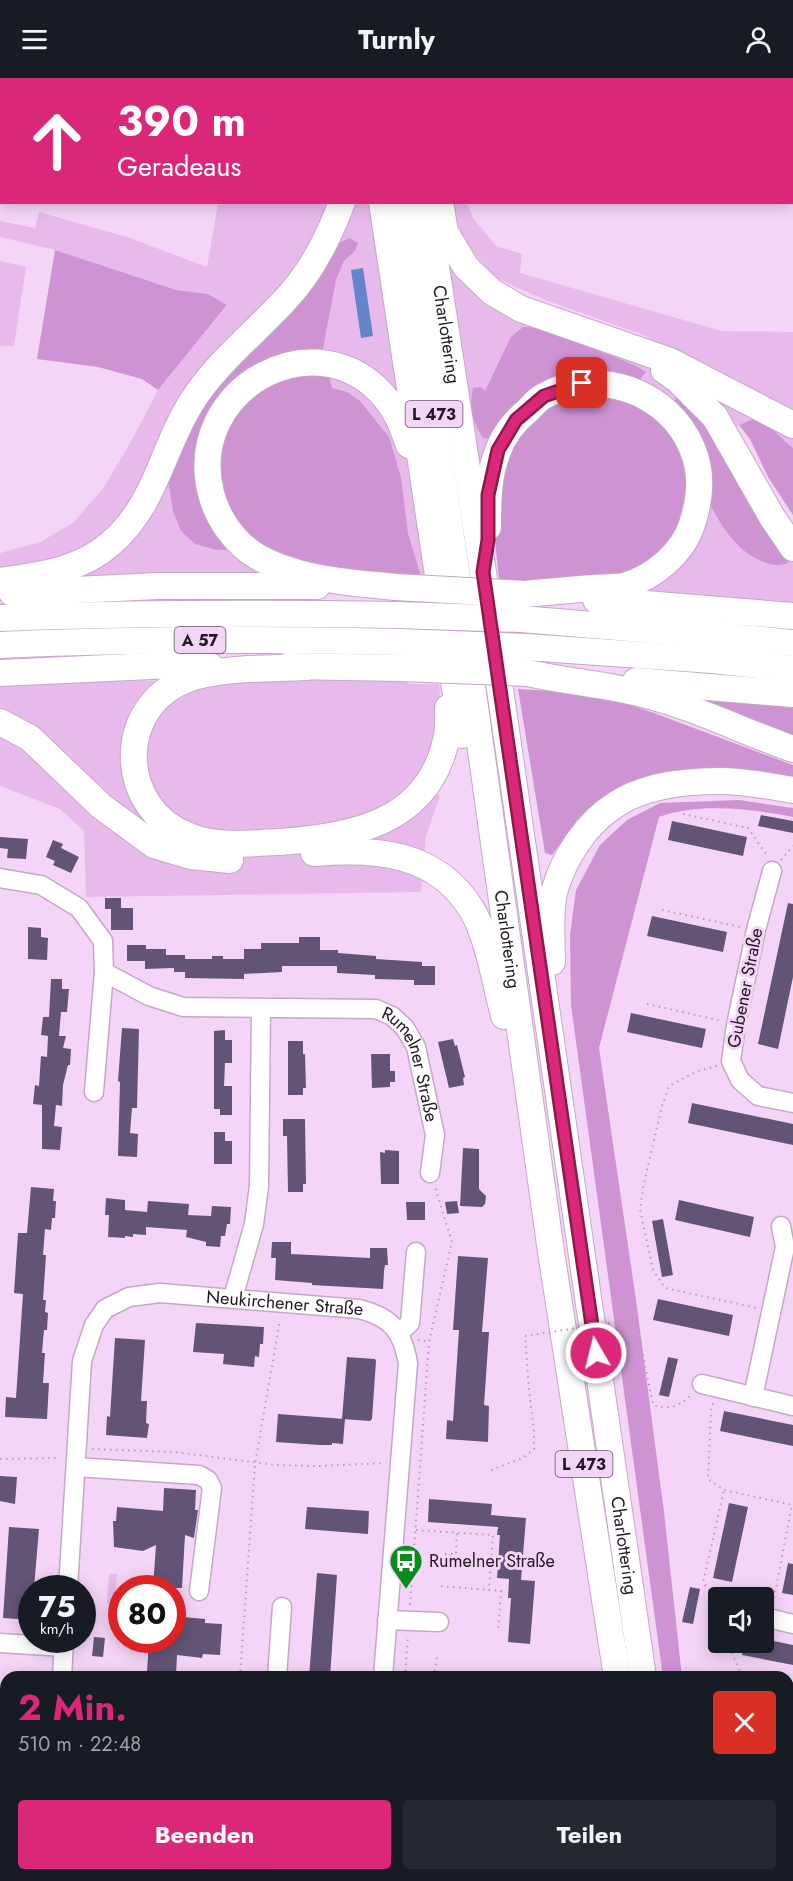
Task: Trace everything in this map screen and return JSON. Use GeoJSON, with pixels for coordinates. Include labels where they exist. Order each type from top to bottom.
{"type":"FeatureCollection","features":[{"type":"Feature","properties":{"kind":"highway"},"geometry":{"type":"LineString","coordinates":[[0,580],[55,572],[89,558],[110,545],[132,522],[152,490],[174,435],[190,404],[212,374],[287,298],[310,267],[333,227],[341,204]]}},
{"type":"Feature","properties":{"kind":"highway"},"geometry":{"type":"LineString","coordinates":[[382,204],[526,1162],[551,1252]]}},
{"type":"Feature","properties":{"kind":"highway","name":"Charlottering"},"geometry":{"type":"LineString","coordinates":[[402,204],[446,496],[551,1252],[616,1671]]}},
{"type":"Feature","properties":{"kind":"highway","name":"Charlottering"},"geometry":{"type":"LineString","coordinates":[[426,204],[483,572],[642,1671]]}},
{"type":"Feature","properties":{"kind":"highway"},"geometry":{"type":"LineString","coordinates":[[441,204],[445,232],[466,267],[492,292],[521,309],[670,361],[793,425]]}},
{"type":"Feature","properties":{"kind":"highway"},"geometry":{"type":"LineString","coordinates":[[637,350],[678,380],[715,417],[772,518],[793,548]]}},
{"type":"Feature","properties":{"kind":"highway"},"geometry":{"type":"LineString","coordinates":[[395,587],[317,578],[257,556],[231,534],[215,507],[206,475],[209,442],[219,414],[239,390],[263,374],[290,364],[324,363],[351,370],[366,380],[387,400],[401,423],[424,487]]}},
{"type":"Feature","properties":{"kind":"highway"},"geometry":{"type":"LineString","coordinates":[[483,572],[488,540],[488,495],[498,450],[516,420],[544,396],[582,383],[612,384],[643,395],[669,412],[693,449],[699,484],[698,508],[690,531],[676,552],[655,572],[624,586],[524,594]]}},
{"type":"Feature","properties":{"kind":"highway"},"geometry":{"type":"LineString","coordinates":[[0,593],[158,586],[395,587],[524,594],[793,616]]}},
{"type":"Feature","properties":{"kind":"highway","name":"A 57"},"geometry":{"type":"LineString","coordinates":[[0,618],[268,613],[397,615],[521,619],[793,643]]}},
{"type":"Feature","properties":{"kind":"highway","name":"A 57"},"geometry":{"type":"LineString","coordinates":[[0,645],[244,639],[399,642],[526,647],[712,660],[793,669]]}},
{"type":"Feature","properties":{"kind":"highway"},"geometry":{"type":"LineString","coordinates":[[306,667],[219,672],[188,679],[163,693],[145,711],[134,739],[134,770],[143,797],[163,821],[188,836],[223,845],[290,841],[348,834],[386,821],[416,800],[437,768],[447,739],[449,653]]}},
{"type":"Feature","properties":{"kind":"highway"},"geometry":{"type":"LineString","coordinates":[[0,673],[174,665],[401,668],[528,673],[793,694]]}},
{"type":"Feature","properties":{"kind":"highway"},"geometry":{"type":"LineString","coordinates":[[528,673],[555,680],[598,684],[644,694],[684,706],[793,750]]}},
{"type":"Feature","properties":{"kind":"highway"},"geometry":{"type":"LineString","coordinates":[[0,722],[30,738],[101,806],[154,845],[190,856],[230,860],[329,852],[366,852],[399,856],[428,867],[452,883],[473,912],[487,949],[508,1034]]}},
{"type":"Feature","properties":{"kind":"highway"},"geometry":{"type":"LineString","coordinates":[[553,1059],[551,937],[554,891],[568,856],[589,827],[615,805],[646,791],[683,782],[722,780],[793,790]]}},
{"type":"Feature","properties":{"kind":"street","name":"Gubener Straße"},"geometry":{"type":"LineString","coordinates":[[772,872],[756,930],[731,1060],[740,1080],[758,1096],[793,1103]]}},
{"type":"Feature","properties":{"kind":"street"},"geometry":{"type":"LineString","coordinates":[[0,878],[41,885],[79,908],[103,941],[104,972],[94,1092]]}},
{"type":"Feature","properties":{"kind":"street","name":"Rumelner Straße"},"geometry":{"type":"LineString","coordinates":[[104,972],[149,996],[183,1006],[376,1009],[392,1016],[405,1028],[416,1047],[419,1059],[435,1135],[430,1173]]}},
{"type":"Feature","properties":{"kind":"street"},"geometry":{"type":"LineString","coordinates":[[232,1298],[254,1224],[259,1186],[261,1009]]}},
{"type":"Feature","properties":{"kind":"street"},"geometry":{"type":"LineString","coordinates":[[753,1397],[785,1247],[781,1226]]}},
{"type":"Feature","properties":{"kind":"street"},"geometry":{"type":"LineString","coordinates":[[383,1671],[408,1363],[402,1339],[410,1323],[416,1252]]}},
{"type":"Feature","properties":{"kind":"street","name":"Neukirchener Straße"},"geometry":{"type":"LineString","coordinates":[[69,1575],[82,1361],[94,1325],[105,1309],[129,1297],[160,1293],[359,1309],[376,1313],[389,1322],[402,1339]]}},
{"type":"Feature","properties":{"kind":"street"},"geometry":{"type":"LineString","coordinates":[[710,1387],[793,1406]]}},
{"type":"Feature","properties":{"kind":"street"},"geometry":{"type":"LineString","coordinates":[[76,1458],[199,1475],[208,1480],[212,1488],[199,1590]]}},
{"type":"Feature","properties":{"kind":"street"},"geometry":{"type":"LineString","coordinates":[[278,1671],[282,1607]]}},
{"type":"Feature","properties":{"kind":"street"},"geometry":{"type":"LineString","coordinates":[[387,1620],[439,1622]]}},
{"type":"Feature","properties":{"kind":"street"},"geometry":{"type":"LineString","coordinates":[[774,1620],[793,1624]]}},
{"type":"Feature","properties":{"kind":"street"},"geometry":{"type":"LineString","coordinates":[[0,1643],[18,1643]]}},
{"type":"Feature","properties":{"kind":"street"},"geometry":{"type":"LineString","coordinates":[[62,1671],[63,1653]]}},
{"type":"Feature","properties":{"kind":"path"},"geometry":{"type":"LineString","coordinates":[[683,814],[748,828],[767,856],[772,872]]}},
{"type":"Feature","properties":{"kind":"path"},"geometry":{"type":"LineString","coordinates":[[772,872],[793,846]]}},
{"type":"Feature","properties":{"kind":"path"},"geometry":{"type":"LineString","coordinates":[[662,910],[756,930]]}},
{"type":"Feature","properties":{"kind":"path"},"geometry":{"type":"LineString","coordinates":[[647,1004],[736,1025]]}},
{"type":"Feature","properties":{"kind":"path"},"geometry":{"type":"LineString","coordinates":[[731,1060],[695,1072],[669,1086],[654,1139],[640,1209],[653,1270],[665,1288],[772,1311]]}},
{"type":"Feature","properties":{"kind":"path"},"geometry":{"type":"LineString","coordinates":[[405,1671],[429,1342],[452,1242],[430,1173]]}},
{"type":"Feature","properties":{"kind":"path"},"geometry":{"type":"LineString","coordinates":[[240,1671],[255,1464],[283,1303]]}},
{"type":"Feature","properties":{"kind":"path"},"geometry":{"type":"LineString","coordinates":[[491,1470],[523,1458],[534,1449],[525,1336],[636,1319],[653,1405],[666,1408],[681,1404],[710,1387],[708,1479],[724,1490],[792,1504],[774,1587]]}},
{"type":"Feature","properties":{"kind":"path"},"geometry":{"type":"LineString","coordinates":[[402,1339],[429,1342]]}},
{"type":"Feature","properties":{"kind":"path"},"geometry":{"type":"LineString","coordinates":[[0,1459],[76,1458],[175,1452],[255,1464],[318,1466],[401,1463]]}},
{"type":"Feature","properties":{"kind":"path"},"geometry":{"type":"LineString","coordinates":[[708,1588],[703,1583],[724,1490]]}},
{"type":"Feature","properties":{"kind":"path"},"geometry":{"type":"LineString","coordinates":[[416,1530],[493,1535],[489,1590]]}},
{"type":"Feature","properties":{"kind":"path"},"geometry":{"type":"LineString","coordinates":[[443,1558],[444,1554],[456,1554],[457,1532]]}},
{"type":"Feature","properties":{"kind":"path"},"geometry":{"type":"LineString","coordinates":[[441,1586],[501,1591],[498,1632]]}},
{"type":"Feature","properties":{"kind":"path"},"geometry":{"type":"LineString","coordinates":[[732,1653],[740,1671]]}},
{"type":"Feature","properties":{"kind":"path"},"geometry":{"type":"LineString","coordinates":[[435,1671],[436,1656]]}},
{"type":"Feature","properties":{"kind":"shaded area"},"geometry":{"type":"Polygon","coordinates":[[[218,204],[330,204],[307,250],[285,281],[197,374],[176,402],[144,478],[125,510],[103,536],[77,552],[0,574],[0,553],[40,542],[73,523],[104,487],[158,390],[227,306],[208,294],[176,290],[55,250],[0,237],[0,221],[35,228],[39,212],[130,238],[207,267],[218,204]]]}},
{"type":"Feature","properties":{"kind":"shaded area"},"geometry":{"type":"Polygon","coordinates":[[[347,204],[371,204],[400,400],[338,362],[212,511],[287,574],[62,578],[89,567],[175,454],[206,515],[198,492],[195,463],[203,429],[259,365],[293,351],[323,349],[336,280],[344,261],[355,251],[358,243],[293,308],[273,332],[243,352],[347,204]]]}},
{"type":"Feature","properties":{"kind":"shaded area"},"geometry":{"type":"Polygon","coordinates":[[[450,204],[467,204],[473,218],[496,246],[522,254],[520,273],[722,331],[793,332],[793,411],[643,335],[545,300],[498,279],[476,256],[462,234],[450,204]]]}},
{"type":"Feature","properties":{"kind":"shaded area"},"geometry":{"type":"Polygon","coordinates":[[[442,232],[456,261],[631,358],[793,431],[793,448],[753,419],[739,425],[723,437],[793,553],[793,606],[628,592],[482,500],[442,232]]]}},
{"type":"Feature","properties":{"kind":"shaded area"},"geometry":{"type":"Polygon","coordinates":[[[349,238],[358,243],[355,251],[344,261],[336,280],[323,349],[293,351],[259,365],[203,429],[195,463],[198,492],[206,515],[227,550],[217,550],[195,544],[181,531],[173,511],[168,479],[189,424],[243,352],[273,332],[294,308],[337,244],[349,238]]]}},
{"type":"Feature","properties":{"kind":"shaded area"},"geometry":{"type":"Polygon","coordinates":[[[55,250],[176,290],[208,294],[227,305],[158,390],[142,379],[98,367],[37,359],[55,250]]]}},
{"type":"Feature","properties":{"kind":"shaded area"},"geometry":{"type":"Polygon","coordinates":[[[0,261],[26,267],[14,346],[0,346],[0,261]]]}},
{"type":"Feature","properties":{"kind":"shaded area"},"geometry":{"type":"Polygon","coordinates":[[[523,327],[562,336],[646,372],[637,383],[602,375],[493,439],[483,438],[472,414],[473,388],[481,387],[485,391],[511,337],[523,327]]]}},
{"type":"Feature","properties":{"kind":"shaded area"},"geometry":{"type":"Polygon","coordinates":[[[292,375],[329,375],[332,388],[347,392],[360,401],[389,437],[401,477],[408,533],[421,576],[320,567],[283,556],[262,545],[232,514],[225,500],[219,454],[230,419],[255,392],[292,375]]]}},
{"type":"Feature","properties":{"kind":"shaded area"},"geometry":{"type":"Polygon","coordinates":[[[329,375],[345,379],[383,409],[410,461],[429,576],[421,576],[408,533],[401,477],[347,392],[331,388],[329,375]]]}},
{"type":"Feature","properties":{"kind":"shaded area"},"geometry":{"type":"Polygon","coordinates":[[[591,389],[646,405],[689,456],[691,500],[666,551],[617,580],[500,588],[493,522],[502,453],[541,406],[591,389]]]}},
{"type":"Feature","properties":{"kind":"shaded area"},"geometry":{"type":"Polygon","coordinates":[[[685,396],[695,406],[788,553],[788,563],[772,564],[745,551],[730,536],[716,516],[695,471],[672,406],[676,398],[685,396]]]}},
{"type":"Feature","properties":{"kind":"shaded area"},"geometry":{"type":"Polygon","coordinates":[[[753,419],[765,423],[793,448],[793,515],[768,477],[750,439],[739,425],[753,419]]]}},
{"type":"Feature","properties":{"kind":"shaded area"},"geometry":{"type":"Polygon","coordinates":[[[229,677],[407,680],[408,684],[439,684],[441,706],[431,754],[415,781],[440,796],[426,836],[421,892],[86,897],[84,831],[60,809],[0,786],[0,679],[204,682],[229,677]]]}},
{"type":"Feature","properties":{"kind":"shaded area"},"geometry":{"type":"Polygon","coordinates":[[[518,689],[605,696],[793,765],[793,783],[651,777],[607,795],[579,818],[552,855],[545,853],[518,689]]]}},
{"type":"Feature","properties":{"kind":"shaded area"},"geometry":{"type":"Polygon","coordinates":[[[663,693],[793,708],[793,745],[663,693]]]}},
{"type":"Feature","properties":{"kind":"shaded area"},"geometry":{"type":"Polygon","coordinates":[[[739,800],[793,808],[793,817],[726,808],[708,808],[675,812],[659,817],[599,1048],[636,1300],[664,1512],[681,1671],[662,1671],[571,1005],[570,935],[576,890],[600,845],[627,820],[660,803],[739,800]]]}},
{"type":"Feature","properties":{"kind":"water"},"geometry":{"type":"Polygon","coordinates":[[[363,268],[373,336],[361,338],[351,270],[363,268]]]}},
{"type":"Feature","properties":{"kind":"building"},"geometry":{"type":"Polygon","coordinates":[[[761,815],[793,821],[793,833],[758,826],[761,815]]]}},
{"type":"Feature","properties":{"kind":"building"},"geometry":{"type":"Polygon","coordinates":[[[672,821],[747,837],[743,856],[668,840],[672,821]]]}},
{"type":"Feature","properties":{"kind":"building"},"geometry":{"type":"Polygon","coordinates":[[[0,837],[28,839],[26,859],[7,858],[8,849],[0,848],[0,837]]]}},
{"type":"Feature","properties":{"kind":"building"},"geometry":{"type":"Polygon","coordinates":[[[53,840],[63,844],[61,848],[79,857],[71,873],[53,865],[55,861],[46,857],[53,840]]]}},
{"type":"Feature","properties":{"kind":"building"},"geometry":{"type":"Polygon","coordinates":[[[105,898],[121,898],[121,908],[133,908],[133,930],[111,930],[111,909],[105,909],[105,898]]]}},
{"type":"Feature","properties":{"kind":"building"},"geometry":{"type":"Polygon","coordinates":[[[788,903],[793,904],[793,977],[778,1049],[758,1044],[788,903]]]}},
{"type":"Feature","properties":{"kind":"building"},"geometry":{"type":"Polygon","coordinates":[[[652,916],[727,932],[723,952],[647,936],[652,916]]]}},
{"type":"Feature","properties":{"kind":"building"},"geometry":{"type":"Polygon","coordinates":[[[28,927],[41,928],[41,937],[48,938],[47,960],[28,959],[28,927]]]}},
{"type":"Feature","properties":{"kind":"building"},"geometry":{"type":"Polygon","coordinates":[[[299,937],[320,937],[320,950],[338,950],[338,953],[376,956],[376,959],[422,962],[422,966],[435,966],[435,985],[414,985],[414,980],[375,979],[375,975],[337,973],[337,966],[282,966],[282,972],[244,974],[244,979],[185,978],[185,972],[174,972],[174,968],[145,969],[145,961],[127,961],[127,945],[146,945],[146,949],[166,949],[166,955],[185,955],[185,959],[212,959],[212,956],[223,956],[223,959],[244,959],[244,949],[261,949],[261,943],[299,943],[299,937]]]}},
{"type":"Feature","properties":{"kind":"building"},"geometry":{"type":"Polygon","coordinates":[[[51,979],[62,979],[62,989],[69,989],[67,1012],[61,1012],[59,1036],[66,1036],[63,1048],[71,1049],[70,1065],[68,1065],[63,1085],[62,1106],[56,1105],[54,1126],[62,1127],[60,1150],[42,1149],[42,1105],[33,1104],[35,1085],[39,1086],[41,1056],[47,1057],[48,1036],[41,1035],[43,1017],[49,1017],[51,979]]]}},
{"type":"Feature","properties":{"kind":"building"},"geometry":{"type":"Polygon","coordinates":[[[631,1013],[706,1029],[702,1048],[627,1032],[631,1013]]]}},
{"type":"Feature","properties":{"kind":"building"},"geometry":{"type":"Polygon","coordinates":[[[122,1028],[139,1029],[137,1108],[132,1108],[130,1133],[138,1134],[137,1157],[118,1156],[120,1082],[118,1081],[122,1028]]]}},
{"type":"Feature","properties":{"kind":"building"},"geometry":{"type":"Polygon","coordinates":[[[225,1030],[225,1040],[232,1040],[232,1063],[225,1063],[224,1086],[232,1086],[232,1115],[220,1115],[220,1109],[214,1109],[214,1031],[225,1030]]]}},
{"type":"Feature","properties":{"kind":"building"},"geometry":{"type":"Polygon","coordinates":[[[453,1039],[455,1046],[457,1045],[465,1077],[463,1078],[464,1085],[449,1088],[438,1042],[453,1039]]]}},
{"type":"Feature","properties":{"kind":"building"},"geometry":{"type":"Polygon","coordinates":[[[288,1041],[303,1041],[306,1088],[303,1088],[303,1095],[288,1095],[288,1041]]]}},
{"type":"Feature","properties":{"kind":"building"},"geometry":{"type":"Polygon","coordinates":[[[371,1054],[390,1054],[390,1071],[395,1071],[395,1082],[390,1082],[390,1087],[372,1088],[371,1054]]]}},
{"type":"Feature","properties":{"kind":"building"},"geometry":{"type":"Polygon","coordinates":[[[692,1103],[793,1124],[793,1145],[688,1123],[692,1103]]]}},
{"type":"Feature","properties":{"kind":"building"},"geometry":{"type":"Polygon","coordinates":[[[283,1119],[305,1119],[306,1184],[303,1184],[303,1192],[288,1192],[287,1136],[283,1136],[283,1119]]]}},
{"type":"Feature","properties":{"kind":"building"},"geometry":{"type":"Polygon","coordinates":[[[214,1132],[225,1132],[225,1141],[232,1141],[232,1164],[214,1164],[214,1132]]]}},
{"type":"Feature","properties":{"kind":"building"},"geometry":{"type":"Polygon","coordinates":[[[463,1148],[479,1149],[479,1189],[486,1196],[482,1207],[460,1206],[463,1148]]]}},
{"type":"Feature","properties":{"kind":"building"},"geometry":{"type":"Polygon","coordinates":[[[385,1150],[399,1151],[399,1184],[381,1184],[380,1152],[385,1153],[385,1150]]]}},
{"type":"Feature","properties":{"kind":"building"},"geometry":{"type":"Polygon","coordinates":[[[31,1187],[54,1189],[53,1201],[56,1201],[55,1218],[52,1218],[51,1230],[45,1229],[43,1255],[46,1255],[43,1300],[46,1300],[45,1312],[48,1313],[42,1353],[45,1353],[43,1383],[49,1383],[47,1419],[5,1417],[6,1397],[16,1398],[23,1294],[14,1293],[18,1233],[27,1233],[31,1187]]]}},
{"type":"Feature","properties":{"kind":"building"},"geometry":{"type":"Polygon","coordinates":[[[106,1198],[125,1200],[125,1210],[147,1212],[148,1201],[189,1204],[188,1215],[211,1216],[212,1206],[231,1207],[230,1224],[227,1224],[225,1236],[221,1236],[220,1247],[206,1246],[206,1242],[186,1237],[187,1230],[146,1227],[146,1235],[133,1234],[133,1237],[125,1236],[125,1238],[108,1237],[109,1215],[105,1215],[106,1198]]]}},
{"type":"Feature","properties":{"kind":"building"},"geometry":{"type":"Polygon","coordinates":[[[679,1200],[754,1217],[750,1237],[675,1220],[679,1200]]]}},
{"type":"Feature","properties":{"kind":"building"},"geometry":{"type":"Polygon","coordinates":[[[457,1201],[459,1213],[447,1214],[445,1202],[457,1201]]]}},
{"type":"Feature","properties":{"kind":"building"},"geometry":{"type":"Polygon","coordinates":[[[406,1202],[425,1202],[425,1220],[407,1220],[406,1202]]]}},
{"type":"Feature","properties":{"kind":"building"},"geometry":{"type":"Polygon","coordinates":[[[663,1219],[673,1275],[662,1277],[652,1221],[663,1219]]]}},
{"type":"Feature","properties":{"kind":"building"},"geometry":{"type":"Polygon","coordinates":[[[272,1242],[291,1242],[291,1254],[370,1258],[370,1248],[387,1248],[388,1265],[385,1265],[383,1289],[312,1285],[312,1283],[275,1280],[276,1258],[271,1258],[272,1242]]]}},
{"type":"Feature","properties":{"kind":"building"},"geometry":{"type":"Polygon","coordinates":[[[458,1256],[488,1258],[482,1332],[489,1332],[484,1405],[489,1406],[488,1442],[446,1439],[447,1420],[453,1421],[459,1330],[453,1330],[458,1256]]]}},
{"type":"Feature","properties":{"kind":"building"},"geometry":{"type":"Polygon","coordinates":[[[658,1299],[733,1315],[729,1336],[653,1320],[658,1299]]]}},
{"type":"Feature","properties":{"kind":"building"},"geometry":{"type":"Polygon","coordinates":[[[196,1323],[264,1327],[263,1344],[260,1344],[259,1357],[255,1356],[254,1367],[223,1364],[224,1354],[193,1352],[196,1323]]]}},
{"type":"Feature","properties":{"kind":"building"},"geometry":{"type":"Polygon","coordinates":[[[115,1338],[145,1340],[141,1401],[147,1401],[146,1423],[149,1424],[147,1438],[106,1435],[107,1416],[110,1417],[115,1338]]]}},
{"type":"Feature","properties":{"kind":"building"},"geometry":{"type":"Polygon","coordinates":[[[347,1357],[375,1359],[376,1361],[370,1421],[342,1419],[347,1357]]]}},
{"type":"Feature","properties":{"kind":"building"},"geometry":{"type":"Polygon","coordinates":[[[668,1357],[678,1359],[669,1397],[659,1395],[668,1357]]]}},
{"type":"Feature","properties":{"kind":"building"},"geometry":{"type":"Polygon","coordinates":[[[724,1411],[793,1425],[793,1446],[720,1431],[724,1411]]]}},
{"type":"Feature","properties":{"kind":"building"},"geometry":{"type":"Polygon","coordinates":[[[278,1414],[345,1419],[343,1444],[276,1442],[278,1414]]]}},
{"type":"Feature","properties":{"kind":"building"},"geometry":{"type":"Polygon","coordinates":[[[0,1476],[17,1477],[15,1504],[0,1501],[0,1476]]]}},
{"type":"Feature","properties":{"kind":"building"},"geometry":{"type":"Polygon","coordinates":[[[164,1488],[196,1490],[195,1510],[198,1510],[194,1538],[185,1535],[183,1575],[154,1575],[156,1545],[143,1551],[114,1547],[113,1521],[116,1521],[117,1507],[163,1511],[164,1488]]]}},
{"type":"Feature","properties":{"kind":"building"},"geometry":{"type":"Polygon","coordinates":[[[429,1499],[492,1504],[491,1515],[526,1518],[521,1580],[535,1581],[530,1644],[508,1642],[511,1598],[508,1598],[509,1579],[497,1578],[500,1535],[497,1535],[498,1527],[428,1522],[429,1499]]]}},
{"type":"Feature","properties":{"kind":"building"},"geometry":{"type":"Polygon","coordinates":[[[729,1503],[748,1507],[732,1582],[713,1578],[729,1503]]]}},
{"type":"Feature","properties":{"kind":"building"},"geometry":{"type":"Polygon","coordinates":[[[307,1507],[369,1511],[368,1534],[305,1529],[307,1507]]]}},
{"type":"Feature","properties":{"kind":"building"},"geometry":{"type":"Polygon","coordinates":[[[9,1527],[39,1529],[35,1575],[18,1575],[18,1619],[3,1618],[9,1527]]]}},
{"type":"Feature","properties":{"kind":"building"},"geometry":{"type":"Polygon","coordinates":[[[788,1563],[793,1564],[793,1595],[782,1593],[788,1563]]]}},
{"type":"Feature","properties":{"kind":"building"},"geometry":{"type":"Polygon","coordinates":[[[317,1573],[337,1575],[330,1671],[309,1671],[317,1573]]]}},
{"type":"Feature","properties":{"kind":"building"},"geometry":{"type":"Polygon","coordinates":[[[690,1587],[700,1589],[693,1624],[682,1622],[690,1587]]]}},
{"type":"Feature","properties":{"kind":"building"},"geometry":{"type":"Polygon","coordinates":[[[186,1617],[205,1619],[205,1623],[222,1624],[220,1655],[203,1654],[202,1658],[177,1655],[176,1671],[147,1671],[148,1653],[186,1653],[186,1617]]]}},
{"type":"Feature","properties":{"kind":"building"},"geometry":{"type":"Polygon","coordinates":[[[96,1637],[105,1638],[103,1657],[92,1656],[92,1653],[96,1653],[96,1637]]]}},
{"type":"Feature","properties":{"kind":"building"},"geometry":{"type":"Polygon","coordinates":[[[774,1641],[793,1645],[793,1665],[742,1655],[742,1653],[774,1653],[774,1641]]]}},
{"type":"Feature","properties":{"kind":"place","name":"Rumelner Straße"},"geometry":{"type":"Point","coordinates":[406,1590]}},
{"type":"Feature","properties":{"kind":"route"},"geometry":{"type":"LineString","coordinates":[[582,383],[544,396],[516,420],[498,450],[488,495],[488,540],[483,572],[596,1353]]}}]}
